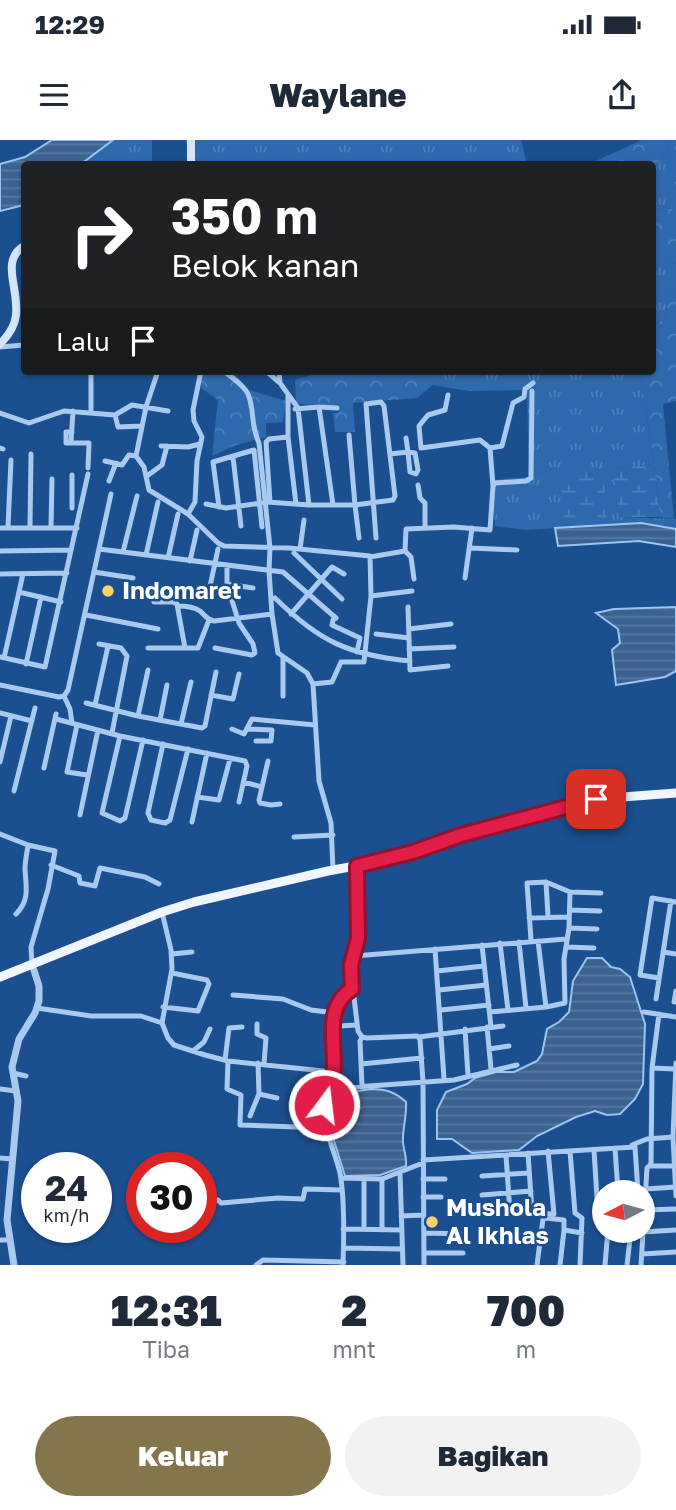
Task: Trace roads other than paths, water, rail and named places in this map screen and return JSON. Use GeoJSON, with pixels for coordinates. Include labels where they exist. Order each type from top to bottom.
{"type":"FeatureCollection","features":[{"type":"Feature","properties":{"kind":"main road"},"geometry":{"type":"LineString","coordinates":[[191,140],[191,161]]}},
{"type":"Feature","properties":{"kind":"main road"},"geometry":{"type":"LineString","coordinates":[[0,345],[11,329],[16,312],[4,276],[3,261],[8,253],[21,247]]}},
{"type":"Feature","properties":{"kind":"main road"},"geometry":{"type":"LineString","coordinates":[[0,977],[162,912],[212,897],[413,852],[461,835],[584,801],[676,793]]}},
{"type":"Feature","properties":{"kind":"street"},"geometry":{"type":"LineString","coordinates":[[0,345],[21,345]]}},
{"type":"Feature","properties":{"kind":"street"},"geometry":{"type":"LineString","coordinates":[[92,375],[92,412]]}},
{"type":"Feature","properties":{"kind":"street"},"geometry":{"type":"LineString","coordinates":[[157,375],[146,407],[136,457],[147,476],[149,490],[188,514],[218,544],[233,548],[255,546],[370,557],[405,551]]}},
{"type":"Feature","properties":{"kind":"street"},"geometry":{"type":"LineString","coordinates":[[188,514],[195,502],[202,437],[194,421],[193,410],[200,375]]}},
{"type":"Feature","properties":{"kind":"street"},"geometry":{"type":"LineString","coordinates":[[229,375],[243,387],[250,402],[253,429],[259,443],[270,548],[272,614],[278,653],[307,673],[313,684],[320,788],[333,835],[332,870]]}},
{"type":"Feature","properties":{"kind":"street"},"geometry":{"type":"LineString","coordinates":[[271,375],[298,408],[309,505]]}},
{"type":"Feature","properties":{"kind":"street"},"geometry":{"type":"LineString","coordinates":[[279,375],[280,383]]}},
{"type":"Feature","properties":{"kind":"street"},"geometry":{"type":"LineString","coordinates":[[448,395],[445,410],[428,415],[419,426],[421,448],[480,440],[491,448],[502,446],[513,403],[524,397],[526,389],[533,383]]}},
{"type":"Feature","properties":{"kind":"street"},"geometry":{"type":"LineString","coordinates":[[493,486],[495,483],[526,481],[531,478],[531,391]]}},
{"type":"Feature","properties":{"kind":"street"},"geometry":{"type":"LineString","coordinates":[[287,394],[288,437],[296,504]]}},
{"type":"Feature","properties":{"kind":"street"},"geometry":{"type":"LineString","coordinates":[[206,504],[219,507],[264,503],[355,505],[375,502],[395,499],[384,406],[381,402],[366,404],[375,502],[376,538]]}},
{"type":"Feature","properties":{"kind":"street"},"geometry":{"type":"LineString","coordinates":[[0,413],[32,423],[64,411],[115,415],[130,405],[168,411]]}},
{"type":"Feature","properties":{"kind":"street"},"geometry":{"type":"LineString","coordinates":[[319,407],[333,505]]}},
{"type":"Feature","properties":{"kind":"street"},"geometry":{"type":"LineString","coordinates":[[289,409],[337,408]]}},
{"type":"Feature","properties":{"kind":"street"},"geometry":{"type":"LineString","coordinates":[[23,574],[2,657],[45,667],[88,471],[89,443],[71,442],[73,411]]}},
{"type":"Feature","properties":{"kind":"street"},"geometry":{"type":"LineString","coordinates":[[115,415],[118,427],[142,426]]}},
{"type":"Feature","properties":{"kind":"street"},"geometry":{"type":"LineString","coordinates":[[349,435],[359,538]]}},
{"type":"Feature","properties":{"kind":"street"},"geometry":{"type":"LineString","coordinates":[[262,527],[266,442],[269,439],[288,437]]}},
{"type":"Feature","properties":{"kind":"street"},"geometry":{"type":"LineString","coordinates":[[390,454],[408,452],[406,438]]}},
{"type":"Feature","properties":{"kind":"street"},"geometry":{"type":"LineString","coordinates":[[147,476],[162,465],[164,446],[188,447],[200,444]]}},
{"type":"Feature","properties":{"kind":"street"},"geometry":{"type":"LineString","coordinates":[[414,579],[411,557],[405,551],[404,530],[425,527],[490,530],[493,486],[491,448]]}},
{"type":"Feature","properties":{"kind":"street"},"geometry":{"type":"LineString","coordinates":[[219,507],[213,462],[254,450],[264,503]]}},
{"type":"Feature","properties":{"kind":"street"},"geometry":{"type":"LineString","coordinates":[[30,527],[31,454]]}},
{"type":"Feature","properties":{"kind":"street"},"geometry":{"type":"LineString","coordinates":[[105,461],[122,465],[129,455],[136,457]]}},
{"type":"Feature","properties":{"kind":"street"},"geometry":{"type":"LineString","coordinates":[[233,457],[241,526]]}},
{"type":"Feature","properties":{"kind":"street"},"geometry":{"type":"LineString","coordinates":[[8,527],[10,460]]}},
{"type":"Feature","properties":{"kind":"street"},"geometry":{"type":"LineString","coordinates":[[109,481],[116,463]]}},
{"type":"Feature","properties":{"kind":"street"},"geometry":{"type":"LineString","coordinates":[[72,475],[72,508]]}},
{"type":"Feature","properties":{"kind":"street"},"geometry":{"type":"LineString","coordinates":[[51,527],[52,479]]}},
{"type":"Feature","properties":{"kind":"street"},"geometry":{"type":"LineString","coordinates":[[418,485],[420,498],[425,503],[425,527]]}},
{"type":"Feature","properties":{"kind":"street"},"geometry":{"type":"LineString","coordinates":[[64,696],[68,690],[86,615],[111,494]]}},
{"type":"Feature","properties":{"kind":"street"},"geometry":{"type":"LineString","coordinates":[[123,552],[137,496]]}},
{"type":"Feature","properties":{"kind":"street"},"geometry":{"type":"LineString","coordinates":[[146,555],[158,502]]}},
{"type":"Feature","properties":{"kind":"street"},"geometry":{"type":"LineString","coordinates":[[64,508],[81,508]]}},
{"type":"Feature","properties":{"kind":"street"},"geometry":{"type":"LineString","coordinates":[[168,558],[178,514]]}},
{"type":"Feature","properties":{"kind":"street"},"geometry":{"type":"LineString","coordinates":[[300,549],[304,520]]}},
{"type":"Feature","properties":{"kind":"street"},"geometry":{"type":"LineString","coordinates":[[0,528],[77,528]]}},
{"type":"Feature","properties":{"kind":"street"},"geometry":{"type":"LineString","coordinates":[[466,579],[472,528]]}},
{"type":"Feature","properties":{"kind":"street"},"geometry":{"type":"LineString","coordinates":[[190,561],[197,530]]}},
{"type":"Feature","properties":{"kind":"street"},"geometry":{"type":"LineString","coordinates":[[470,548],[517,550]]}},
{"type":"Feature","properties":{"kind":"street"},"geometry":{"type":"LineString","coordinates":[[99,549],[284,573],[335,617],[332,625],[359,636],[357,652]]}},
{"type":"Feature","properties":{"kind":"street"},"geometry":{"type":"LineString","coordinates":[[209,592],[218,549]]}},
{"type":"Feature","properties":{"kind":"street"},"geometry":{"type":"LineString","coordinates":[[0,551],[71,550]]}},
{"type":"Feature","properties":{"kind":"street"},"geometry":{"type":"LineString","coordinates":[[294,553],[342,599]]}},
{"type":"Feature","properties":{"kind":"street"},"geometry":{"type":"LineString","coordinates":[[313,684],[332,682],[341,662],[362,663],[371,596],[370,557]]}},
{"type":"Feature","properties":{"kind":"street"},"geometry":{"type":"LineString","coordinates":[[227,565],[227,584],[253,588]]}},
{"type":"Feature","properties":{"kind":"street"},"geometry":{"type":"LineString","coordinates":[[291,614],[332,567],[344,573]]}},
{"type":"Feature","properties":{"kind":"street"},"geometry":{"type":"LineString","coordinates":[[94,572],[132,578]]}},
{"type":"Feature","properties":{"kind":"street"},"geometry":{"type":"LineString","coordinates":[[0,573],[67,573]]}},
{"type":"Feature","properties":{"kind":"street"},"geometry":{"type":"LineString","coordinates":[[150,588],[154,602],[173,602],[201,612],[209,620],[272,614]]}},
{"type":"Feature","properties":{"kind":"street"},"geometry":{"type":"LineString","coordinates":[[371,596],[412,591]]}},
{"type":"Feature","properties":{"kind":"street"},"geometry":{"type":"LineString","coordinates":[[19,592],[61,602]]}},
{"type":"Feature","properties":{"kind":"street"},"geometry":{"type":"LineString","coordinates":[[215,648],[255,653],[253,644],[237,618],[230,594]]}},
{"type":"Feature","properties":{"kind":"street"},"geometry":{"type":"LineString","coordinates":[[26,664],[41,597]]}},
{"type":"Feature","properties":{"kind":"street"},"geometry":{"type":"LineString","coordinates":[[275,598],[291,614],[330,643],[365,654],[410,661]]}},
{"type":"Feature","properties":{"kind":"street"},"geometry":{"type":"LineString","coordinates":[[178,606],[185,648]]}},
{"type":"Feature","properties":{"kind":"street"},"geometry":{"type":"LineString","coordinates":[[408,607],[411,670],[448,666]]}},
{"type":"Feature","properties":{"kind":"street"},"geometry":{"type":"LineString","coordinates":[[86,615],[158,629]]}},
{"type":"Feature","properties":{"kind":"street"},"geometry":{"type":"LineString","coordinates":[[148,648],[200,647],[209,620]]}},
{"type":"Feature","properties":{"kind":"street"},"geometry":{"type":"LineString","coordinates":[[409,629],[451,624]]}},
{"type":"Feature","properties":{"kind":"street"},"geometry":{"type":"LineString","coordinates":[[376,634],[409,638]]}},
{"type":"Feature","properties":{"kind":"street"},"geometry":{"type":"LineString","coordinates":[[99,644],[121,648],[127,656],[112,733]]}},
{"type":"Feature","properties":{"kind":"street"},"geometry":{"type":"LineString","coordinates":[[95,705],[108,646]]}},
{"type":"Feature","properties":{"kind":"street"},"geometry":{"type":"LineString","coordinates":[[410,649],[454,647]]}},
{"type":"Feature","properties":{"kind":"street"},"geometry":{"type":"LineString","coordinates":[[283,658],[283,696]]}},
{"type":"Feature","properties":{"kind":"street"},"geometry":{"type":"LineString","coordinates":[[138,716],[148,670]]}},
{"type":"Feature","properties":{"kind":"street"},"geometry":{"type":"LineString","coordinates":[[86,703],[200,728],[205,726],[216,672]]}},
{"type":"Feature","properties":{"kind":"street"},"geometry":{"type":"LineString","coordinates":[[211,695],[233,699],[239,674]]}},
{"type":"Feature","properties":{"kind":"street"},"geometry":{"type":"LineString","coordinates":[[181,724],[191,682]]}},
{"type":"Feature","properties":{"kind":"street"},"geometry":{"type":"LineString","coordinates":[[0,685],[64,696]]}},
{"type":"Feature","properties":{"kind":"street"},"geometry":{"type":"LineString","coordinates":[[160,720],[167,685]]}},
{"type":"Feature","properties":{"kind":"street"},"geometry":{"type":"LineString","coordinates":[[64,696],[74,724],[66,772],[87,775]]}},
{"type":"Feature","properties":{"kind":"street"},"geometry":{"type":"LineString","coordinates":[[13,790],[35,708]]}},
{"type":"Feature","properties":{"kind":"street"},"geometry":{"type":"LineString","coordinates":[[0,713],[32,721]]}},
{"type":"Feature","properties":{"kind":"street"},"geometry":{"type":"LineString","coordinates":[[0,762],[10,716]]}},
{"type":"Feature","properties":{"kind":"street"},"geometry":{"type":"LineString","coordinates":[[44,768],[56,717],[120,736],[247,763],[239,802]]}},
{"type":"Feature","properties":{"kind":"street"},"geometry":{"type":"LineString","coordinates":[[232,730],[244,734],[252,719],[316,726]]}},
{"type":"Feature","properties":{"kind":"street"},"geometry":{"type":"LineString","coordinates":[[247,729],[272,730],[271,741],[256,741]]}},
{"type":"Feature","properties":{"kind":"street"},"geometry":{"type":"LineString","coordinates":[[80,815],[98,730]]}},
{"type":"Feature","properties":{"kind":"street"},"geometry":{"type":"LineString","coordinates":[[120,736],[102,815],[120,821],[125,818],[143,740]]}},
{"type":"Feature","properties":{"kind":"street"},"geometry":{"type":"LineString","coordinates":[[163,744],[148,813],[151,820],[165,823],[170,820],[188,749]]}},
{"type":"Feature","properties":{"kind":"street"},"geometry":{"type":"LineString","coordinates":[[192,822],[208,753]]}},
{"type":"Feature","properties":{"kind":"street"},"geometry":{"type":"LineString","coordinates":[[197,797],[219,800],[230,759]]}},
{"type":"Feature","properties":{"kind":"street"},"geometry":{"type":"LineString","coordinates":[[268,761],[260,803],[271,806],[280,804]]}},
{"type":"Feature","properties":{"kind":"street"},"geometry":{"type":"LineString","coordinates":[[244,782],[262,787]]}},
{"type":"Feature","properties":{"kind":"street"},"geometry":{"type":"LineString","coordinates":[[0,834],[28,845],[55,851],[48,889],[31,947],[32,964],[39,986],[37,1008],[17,1046],[13,1073],[18,1101],[7,1211],[9,1240],[15,1265]]}},
{"type":"Feature","properties":{"kind":"street"},"geometry":{"type":"LineString","coordinates":[[294,837],[333,835]]}},
{"type":"Feature","properties":{"kind":"street"},"geometry":{"type":"LineString","coordinates":[[16,914],[26,901],[28,886],[25,865],[28,845]]}},
{"type":"Feature","properties":{"kind":"street"},"geometry":{"type":"LineString","coordinates":[[51,865],[79,876],[80,883],[95,886],[100,867],[145,877],[159,884]]}},
{"type":"Feature","properties":{"kind":"street"},"geometry":{"type":"LineString","coordinates":[[357,866],[358,938],[351,965],[357,1025],[362,1037],[362,1086]]}},
{"type":"Feature","properties":{"kind":"street"},"geometry":{"type":"LineString","coordinates":[[546,882],[548,916]]}},
{"type":"Feature","properties":{"kind":"street"},"geometry":{"type":"LineString","coordinates":[[545,1007],[529,918],[527,883],[546,882],[570,892],[601,893]]}},
{"type":"Feature","properties":{"kind":"street"},"geometry":{"type":"LineString","coordinates":[[441,1010],[508,1010],[562,1005],[566,1001],[564,959],[569,928],[570,892]]}},
{"type":"Feature","properties":{"kind":"street"},"geometry":{"type":"LineString","coordinates":[[656,999],[673,901],[652,898],[640,975],[659,978]]}},
{"type":"Feature","properties":{"kind":"street"},"geometry":{"type":"LineString","coordinates":[[529,918],[600,911]]}},
{"type":"Feature","properties":{"kind":"street"},"geometry":{"type":"LineString","coordinates":[[162,912],[172,954],[172,972],[162,1023],[172,1043],[227,1060],[333,1072]]}},
{"type":"Feature","properties":{"kind":"street"},"geometry":{"type":"LineString","coordinates":[[569,928],[597,929]]}},
{"type":"Feature","properties":{"kind":"street"},"geometry":{"type":"LineString","coordinates":[[354,956],[566,939]]}},
{"type":"Feature","properties":{"kind":"street"},"geometry":{"type":"LineString","coordinates":[[519,942],[526,1008]]}},
{"type":"Feature","properties":{"kind":"street"},"geometry":{"type":"LineString","coordinates":[[500,943],[508,1010]]}},
{"type":"Feature","properties":{"kind":"street"},"geometry":{"type":"LineString","coordinates":[[482,946],[490,1008],[491,1069]]}},
{"type":"Feature","properties":{"kind":"street"},"geometry":{"type":"LineString","coordinates":[[566,947],[594,948]]}},
{"type":"Feature","properties":{"kind":"street"},"geometry":{"type":"LineString","coordinates":[[435,949],[444,1079]]}},
{"type":"Feature","properties":{"kind":"street"},"geometry":{"type":"LineString","coordinates":[[172,954],[192,952]]}},
{"type":"Feature","properties":{"kind":"street"},"geometry":{"type":"LineString","coordinates":[[663,952],[676,954]]}},
{"type":"Feature","properties":{"kind":"street"},"geometry":{"type":"LineString","coordinates":[[437,971],[484,966]]}},
{"type":"Feature","properties":{"kind":"street"},"geometry":{"type":"LineString","coordinates":[[163,1007],[198,1011],[209,984],[207,979],[172,972]]}},
{"type":"Feature","properties":{"kind":"street"},"geometry":{"type":"LineString","coordinates":[[439,990],[486,985]]}},
{"type":"Feature","properties":{"kind":"street"},"geometry":{"type":"LineString","coordinates":[[256,1265],[261,1261],[344,1263],[341,1178],[325,1125],[324,1105],[333,1072],[332,1033],[335,1013],[341,996],[352,989]]}},
{"type":"Feature","properties":{"kind":"street"},"geometry":{"type":"LineString","coordinates":[[674,1002],[676,991]]}},
{"type":"Feature","properties":{"kind":"street"},"geometry":{"type":"LineString","coordinates":[[233,995],[283,999],[311,1010],[335,1013]]}},
{"type":"Feature","properties":{"kind":"street"},"geometry":{"type":"LineString","coordinates":[[37,1008],[91,1016],[141,1016],[162,1023]]}},
{"type":"Feature","properties":{"kind":"street"},"geometry":{"type":"LineString","coordinates":[[644,1012],[676,1017]]}},
{"type":"Feature","properties":{"kind":"street"},"geometry":{"type":"LineString","coordinates":[[646,1180],[651,1138],[652,1068],[659,1014]]}},
{"type":"Feature","properties":{"kind":"street"},"geometry":{"type":"LineString","coordinates":[[250,1116],[258,1094],[266,1038],[257,1034],[257,1024]]}},
{"type":"Feature","properties":{"kind":"street"},"geometry":{"type":"LineString","coordinates":[[357,1025],[336,1028],[341,1088],[423,1082],[468,1076],[517,1065]]}},
{"type":"Feature","properties":{"kind":"street"},"geometry":{"type":"LineString","coordinates":[[362,1037],[419,1037],[503,1026]]}},
{"type":"Feature","properties":{"kind":"street"},"geometry":{"type":"LineString","coordinates":[[242,1027],[229,1028],[227,1060],[227,1089],[241,1095],[240,1125],[325,1125]]}},
{"type":"Feature","properties":{"kind":"street"},"geometry":{"type":"LineString","coordinates":[[193,1051],[204,1042],[210,1029]]}},
{"type":"Feature","properties":{"kind":"street"},"geometry":{"type":"LineString","coordinates":[[465,1029],[468,1076]]}},
{"type":"Feature","properties":{"kind":"street"},"geometry":{"type":"LineString","coordinates":[[419,1037],[423,1082],[424,1265]]}},
{"type":"Feature","properties":{"kind":"street"},"geometry":{"type":"LineString","coordinates":[[489,1049],[509,1046]]}},
{"type":"Feature","properties":{"kind":"street"},"geometry":{"type":"LineString","coordinates":[[361,1064],[422,1058]]}},
{"type":"Feature","properties":{"kind":"street"},"geometry":{"type":"LineString","coordinates":[[652,1068],[676,1066],[676,1196]]}},
{"type":"Feature","properties":{"kind":"street"},"geometry":{"type":"LineString","coordinates":[[13,1073],[26,1076]]}},
{"type":"Feature","properties":{"kind":"street"},"geometry":{"type":"LineString","coordinates":[[0,1089],[16,1091]]}},
{"type":"Feature","properties":{"kind":"street"},"geometry":{"type":"LineString","coordinates":[[258,1094],[277,1098]]}},
{"type":"Feature","properties":{"kind":"street"},"geometry":{"type":"LineString","coordinates":[[573,1151],[636,1145],[651,1138],[674,1133]]}},
{"type":"Feature","properties":{"kind":"street"},"geometry":{"type":"LineString","coordinates":[[341,1178],[383,1179],[423,1161],[635,1147],[637,1180]]}},
{"type":"Feature","properties":{"kind":"street"},"geometry":{"type":"LineString","coordinates":[[615,1148],[617,1180]]}},
{"type":"Feature","properties":{"kind":"street"},"geometry":{"type":"LineString","coordinates":[[594,1150],[596,1180]]}},
{"type":"Feature","properties":{"kind":"street"},"geometry":{"type":"LineString","coordinates":[[484,1212],[554,1214],[548,1151]]}},
{"type":"Feature","properties":{"kind":"street"},"geometry":{"type":"LineString","coordinates":[[573,1151],[575,1213],[582,1218],[580,1265]]}},
{"type":"Feature","properties":{"kind":"street"},"geometry":{"type":"LineString","coordinates":[[528,1153],[532,1212]]}},
{"type":"Feature","properties":{"kind":"street"},"geometry":{"type":"LineString","coordinates":[[506,1155],[510,1213]]}},
{"type":"Feature","properties":{"kind":"street"},"geometry":{"type":"LineString","coordinates":[[0,1158],[12,1159]]}},
{"type":"Feature","properties":{"kind":"street"},"geometry":{"type":"LineString","coordinates":[[649,1166],[675,1169]]}},
{"type":"Feature","properties":{"kind":"street"},"geometry":{"type":"LineString","coordinates":[[400,1173],[402,1265]]}},
{"type":"Feature","properties":{"kind":"street"},"geometry":{"type":"LineString","coordinates":[[482,1176],[529,1173]]}},
{"type":"Feature","properties":{"kind":"street"},"geometry":{"type":"LineString","coordinates":[[364,1179],[364,1230]]}},
{"type":"Feature","properties":{"kind":"street"},"geometry":{"type":"LineString","coordinates":[[382,1230],[383,1179]]}},
{"type":"Feature","properties":{"kind":"street"},"geometry":{"type":"LineString","coordinates":[[423,1179],[445,1179]]}},
{"type":"Feature","properties":{"kind":"street"},"geometry":{"type":"LineString","coordinates":[[655,1188],[675,1187]]}},
{"type":"Feature","properties":{"kind":"street"},"geometry":{"type":"LineString","coordinates":[[217,1200],[222,1203],[278,1198],[303,1199],[305,1189],[341,1190]]}},
{"type":"Feature","properties":{"kind":"street"},"geometry":{"type":"LineString","coordinates":[[482,1195],[531,1191]]}},
{"type":"Feature","properties":{"kind":"street"},"geometry":{"type":"LineString","coordinates":[[423,1197],[441,1197]]}},
{"type":"Feature","properties":{"kind":"street"},"geometry":{"type":"LineString","coordinates":[[655,1210],[676,1209]]}},
{"type":"Feature","properties":{"kind":"street"},"geometry":{"type":"LineString","coordinates":[[401,1216],[423,1215]]}},
{"type":"Feature","properties":{"kind":"street"},"geometry":{"type":"LineString","coordinates":[[537,1265],[542,1219],[546,1217],[564,1220],[560,1265]]}},
{"type":"Feature","properties":{"kind":"street"},"geometry":{"type":"LineString","coordinates":[[343,1229],[402,1230]]}},
{"type":"Feature","properties":{"kind":"street"},"geometry":{"type":"LineString","coordinates":[[564,1230],[582,1233]]}},
{"type":"Feature","properties":{"kind":"street"},"geometry":{"type":"LineString","coordinates":[[655,1231],[676,1230]]}},
{"type":"Feature","properties":{"kind":"street"},"geometry":{"type":"LineString","coordinates":[[424,1233],[465,1234]]}},
{"type":"Feature","properties":{"kind":"street"},"geometry":{"type":"LineString","coordinates":[[0,1240],[9,1240]]}},
{"type":"Feature","properties":{"kind":"street"},"geometry":{"type":"LineString","coordinates":[[606,1265],[607,1243]]}},
{"type":"Feature","properties":{"kind":"street"},"geometry":{"type":"LineString","coordinates":[[627,1265],[630,1243]]}},
{"type":"Feature","properties":{"kind":"street"},"geometry":{"type":"LineString","coordinates":[[640,1265],[642,1243]]}},
{"type":"Feature","properties":{"kind":"street"},"geometry":{"type":"LineString","coordinates":[[344,1248],[402,1249]]}},
{"type":"Feature","properties":{"kind":"street"},"geometry":{"type":"LineString","coordinates":[[642,1254],[676,1252]]}},
{"type":"Feature","properties":{"kind":"street"},"geometry":{"type":"LineString","coordinates":[[424,1253],[463,1253]]}},
{"type":"Feature","properties":{"kind":"place","name":"Indomaret"},"geometry":{"type":"Point","coordinates":[108,591]}},
{"type":"Feature","properties":{"kind":"place","name":"Mushola Al Ikhlas"},"geometry":{"type":"Point","coordinates":[432,1222]}}]}
